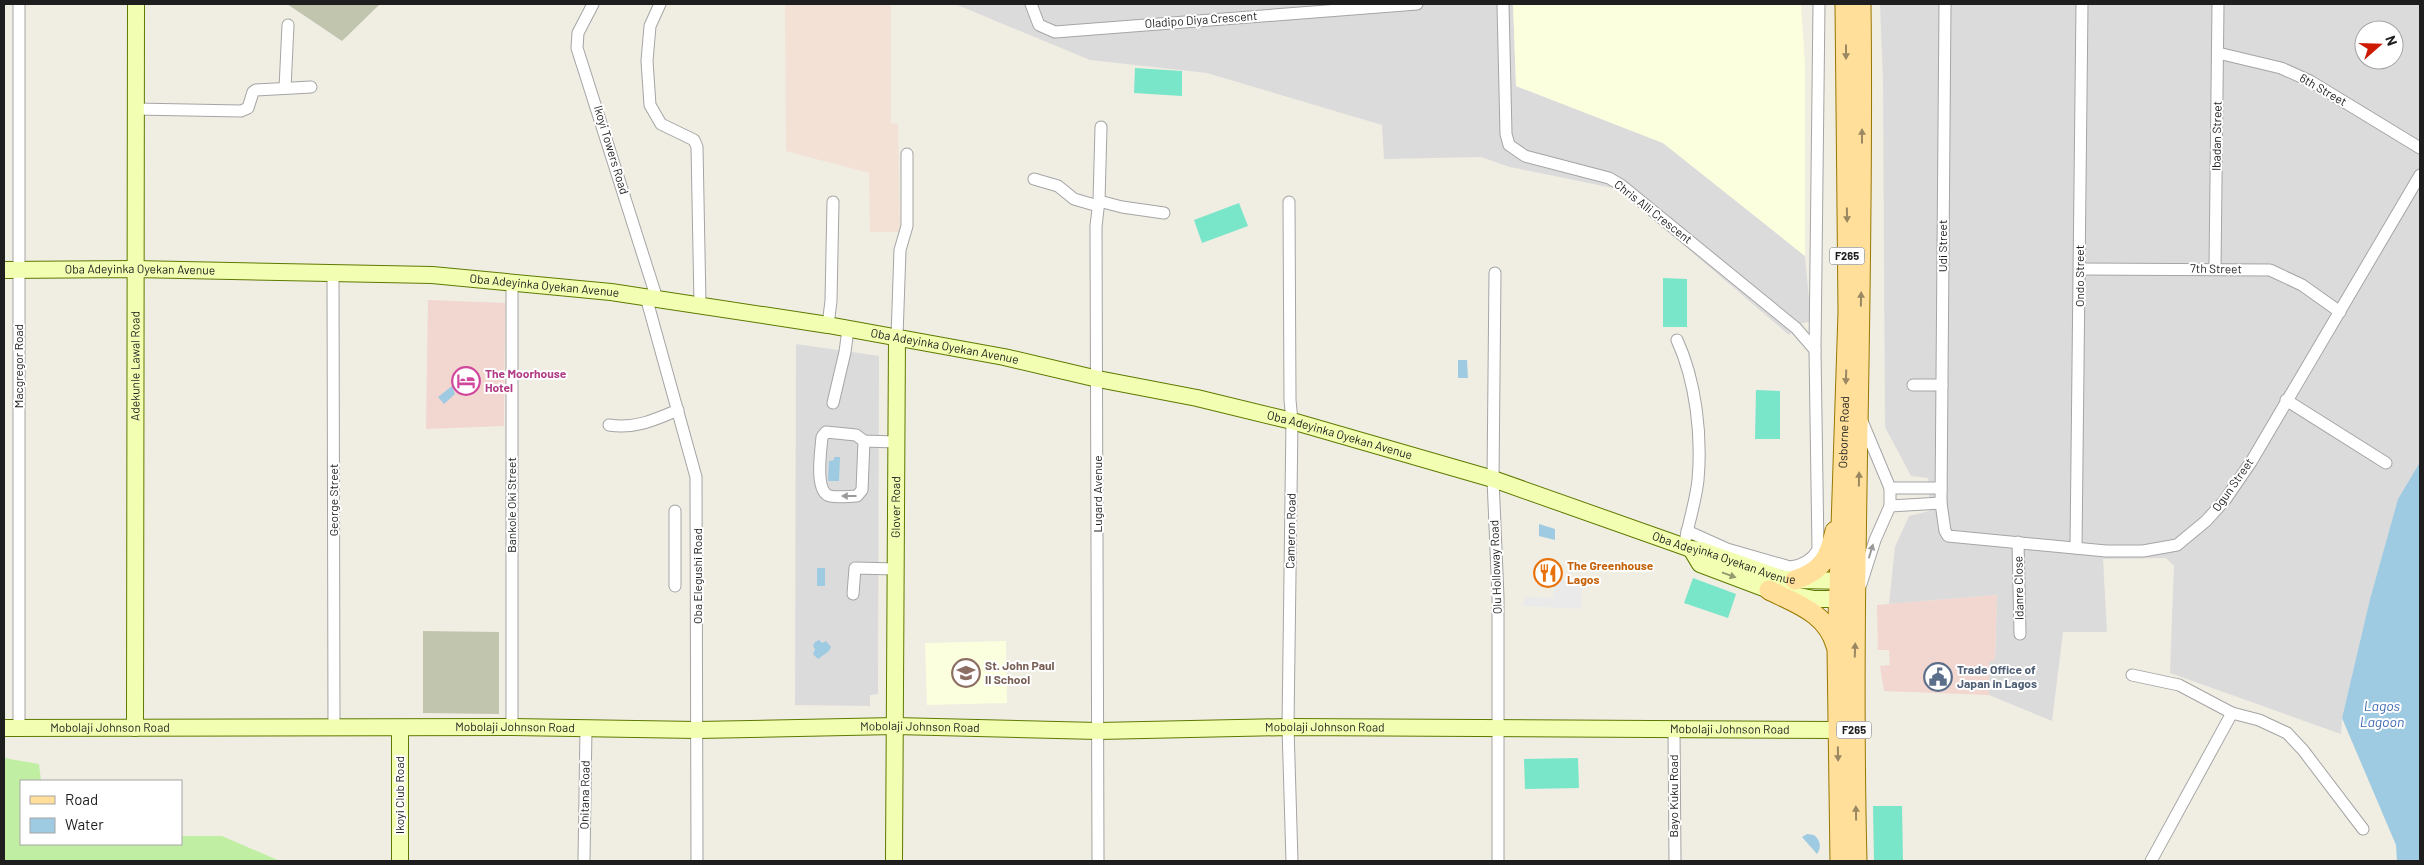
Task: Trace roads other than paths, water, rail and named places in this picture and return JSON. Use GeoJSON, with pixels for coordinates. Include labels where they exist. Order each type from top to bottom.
{"type":"FeatureCollection","features":[{"type":"Feature","properties":{"kind":"main road","name":"Adekunle Lawal Road"},"geometry":{"type":"LineString","coordinates":[[135,728],[134,269],[136,4]]}},
{"type":"Feature","properties":{"kind":"main road","name":"Osborne Road"},"geometry":{"type":"LineString","coordinates":[[1845,4],[1848,312],[1841,508],[1848,590],[1857,861]]}},
{"type":"Feature","properties":{"kind":"main road","name":"Osborne Road"},"geometry":{"type":"LineString","coordinates":[[1840,861],[1837,649],[1848,590],[1860,418],[1861,4]]}},
{"type":"Feature","properties":{"kind":"main road","name":"Oba Adeyinka Oyekan Avenue"},"geometry":{"type":"LineString","coordinates":[[11,270],[134,269],[432,276],[700,304],[897,337],[1004,357],[1098,379],[1198,398],[1292,421],[1493,479],[1687,542],[1701,550],[1780,578],[1848,590]]}},
{"type":"Feature","properties":{"kind":"main road","name":"Glover Road"},"geometry":{"type":"LineString","coordinates":[[894,861],[897,337]]}},
{"type":"Feature","properties":{"kind":"main road"},"geometry":{"type":"LineString","coordinates":[[1795,580],[1810,575],[1822,565],[1830,550],[1841,508]]}},
{"type":"Feature","properties":{"kind":"main road"},"geometry":{"type":"LineString","coordinates":[[1687,542],[1700,564],[1769,590],[1815,614],[1832,632],[1837,649]]}},
{"type":"Feature","properties":{"kind":"main road"},"geometry":{"type":"LineString","coordinates":[[1769,590],[1814,599],[1848,590]]}},
{"type":"Feature","properties":{"kind":"main road","name":"Mobolaji Johnson Road"},"geometry":{"type":"LineString","coordinates":[[11,728],[512,727],[697,730],[895,726],[1098,731],[1288,727],[1837,730]]}},
{"type":"Feature","properties":{"kind":"main road","name":"Ikoyi Club Road"},"geometry":{"type":"LineString","coordinates":[[400,728],[400,861]]}},
{"type":"Feature","properties":{"kind":"street","name":"Macgregor Road"},"geometry":{"type":"LineString","coordinates":[[11,728],[11,270],[19,4]]}},
{"type":"Feature","properties":{"kind":"street","name":"Ikoyi Towers Road"},"geometry":{"type":"LineString","coordinates":[[593,4],[578,33],[577,48],[600,115],[652,298]]}},
{"type":"Feature","properties":{"kind":"street"},"geometry":{"type":"LineString","coordinates":[[660,4],[650,26],[647,61],[650,105],[661,124],[694,140],[697,148],[700,304]]}},
{"type":"Feature","properties":{"kind":"street","name":"Oladipo Diya Crescent"},"geometry":{"type":"LineString","coordinates":[[1031,4],[1040,24],[1055,32],[1417,4]]}},
{"type":"Feature","properties":{"kind":"street","name":"Chris Alli Crescent"},"geometry":{"type":"LineString","coordinates":[[1503,4],[1506,134],[1509,145],[1525,156],[1609,178],[1621,185],[1796,328],[1815,350]]}},
{"type":"Feature","properties":{"kind":"street"},"geometry":{"type":"LineString","coordinates":[[1677,340],[1691,381],[1697,424],[1698,480],[1687,542],[1727,549],[1790,566],[1800,566],[1814,556],[1819,544],[1815,350],[1819,4]]}},
{"type":"Feature","properties":{"kind":"street","name":"Udi Street"},"geometry":{"type":"LineString","coordinates":[[1941,488],[1945,4]]}},
{"type":"Feature","properties":{"kind":"street","name":"Ondo Street"},"geometry":{"type":"LineString","coordinates":[[2076,548],[2082,4]]}},
{"type":"Feature","properties":{"kind":"street","name":"Ibadan Street"},"geometry":{"type":"LineString","coordinates":[[2215,269],[2218,4]]}},
{"type":"Feature","properties":{"kind":"street"},"geometry":{"type":"LineString","coordinates":[[285,88],[288,25]]}},
{"type":"Feature","properties":{"kind":"street","name":"6th Street"},"geometry":{"type":"LineString","coordinates":[[2218,53],[2281,68],[2310,81],[2420,148]]}},
{"type":"Feature","properties":{"kind":"street"},"geometry":{"type":"LineString","coordinates":[[135,109],[241,112],[248,108],[253,92],[256,90],[311,87]]}},
{"type":"Feature","properties":{"kind":"street","name":"Lugard Avenue"},"geometry":{"type":"LineString","coordinates":[[1098,861],[1098,204],[1101,127]]}},
{"type":"Feature","properties":{"kind":"street","name":"Glover Road"},"geometry":{"type":"LineString","coordinates":[[897,337],[900,250],[907,226],[907,154]]}},
{"type":"Feature","properties":{"kind":"street","name":"Ogun Street"},"geometry":{"type":"LineString","coordinates":[[1941,488],[1945,531],[1948,536],[2076,548],[2143,551],[2177,545],[2206,521],[2226,500],[2251,462],[2420,176]]}},
{"type":"Feature","properties":{"kind":"street"},"geometry":{"type":"LineString","coordinates":[[1034,179],[1058,186],[1074,199],[1164,213]]}},
{"type":"Feature","properties":{"kind":"street"},"geometry":{"type":"LineString","coordinates":[[828,325],[831,301],[833,202]]}},
{"type":"Feature","properties":{"kind":"street","name":"Cameron Road"},"geometry":{"type":"LineString","coordinates":[[1289,202],[1290,400],[1292,421],[1288,727],[1292,861]]}},
{"type":"Feature","properties":{"kind":"street","name":"7th Street"},"geometry":{"type":"LineString","coordinates":[[2080,269],[2270,270],[2302,285],[2340,312]]}},
{"type":"Feature","properties":{"kind":"street","name":"George Street"},"geometry":{"type":"LineString","coordinates":[[333,273],[334,727]]}},
{"type":"Feature","properties":{"kind":"street","name":"Olu Holloway Road"},"geometry":{"type":"LineString","coordinates":[[1494,273],[1493,479],[1498,597],[1498,861]]}},
{"type":"Feature","properties":{"kind":"street","name":"Bankole Oki Street"},"geometry":{"type":"LineString","coordinates":[[512,284],[512,727]]}},
{"type":"Feature","properties":{"kind":"street","name":"Oba Elegushi Road"},"geometry":{"type":"LineString","coordinates":[[652,298],[696,477],[698,548],[697,861]]}},
{"type":"Feature","properties":{"kind":"street"},"geometry":{"type":"LineString","coordinates":[[833,403],[845,352],[848,329]]}},
{"type":"Feature","properties":{"kind":"street"},"geometry":{"type":"LineString","coordinates":[[1913,385],[1942,385]]}},
{"type":"Feature","properties":{"kind":"street"},"geometry":{"type":"LineString","coordinates":[[2286,400],[2386,463]]}},
{"type":"Feature","properties":{"kind":"street"},"geometry":{"type":"LineString","coordinates":[[609,425],[620,427],[644,424],[678,410]]}},
{"type":"Feature","properties":{"kind":"street"},"geometry":{"type":"LineString","coordinates":[[1848,590],[1875,540],[1890,506],[1890,488],[1860,418]]}},
{"type":"Feature","properties":{"kind":"street"},"geometry":{"type":"LineString","coordinates":[[864,440],[862,490],[857,496],[829,496],[820,485],[822,437],[826,432],[856,435],[864,440],[896,442]]}},
{"type":"Feature","properties":{"kind":"street"},"geometry":{"type":"LineString","coordinates":[[1890,488],[1941,488]]}},
{"type":"Feature","properties":{"kind":"street"},"geometry":{"type":"LineString","coordinates":[[1890,506],[1941,503]]}},
{"type":"Feature","properties":{"kind":"street"},"geometry":{"type":"LineString","coordinates":[[675,511],[675,586]]}},
{"type":"Feature","properties":{"kind":"street","name":"Idanre Close"},"geometry":{"type":"LineString","coordinates":[[2018,542],[2020,634]]}},
{"type":"Feature","properties":{"kind":"street"},"geometry":{"type":"LineString","coordinates":[[675,549],[698,548]]}},
{"type":"Feature","properties":{"kind":"street"},"geometry":{"type":"LineString","coordinates":[[853,594],[855,568],[896,569]]}},
{"type":"Feature","properties":{"kind":"street"},"geometry":{"type":"LineString","coordinates":[[2132,675],[2179,685],[2232,713],[2259,720],[2287,732],[2327,780],[2363,829]]}},
{"type":"Feature","properties":{"kind":"street"},"geometry":{"type":"LineString","coordinates":[[2152,861],[2232,713]]}},
{"type":"Feature","properties":{"kind":"street","name":"Onitana Road"},"geometry":{"type":"LineString","coordinates":[[584,861],[586,728]]}},
{"type":"Feature","properties":{"kind":"street","name":"Bayo Kuku Road"},"geometry":{"type":"LineString","coordinates":[[1674,730],[1674,861]]}},
{"type":"Feature","properties":{"kind":"water"},"geometry":{"type":"Polygon","coordinates":[[[1458,360],[1467,360],[1468,378],[1458,378],[1458,360]]]}},
{"type":"Feature","properties":{"kind":"water"},"geometry":{"type":"Polygon","coordinates":[[[452,386],[455,394],[444,404],[438,397],[452,386]]]}},
{"type":"Feature","properties":{"kind":"water"},"geometry":{"type":"Polygon","coordinates":[[[834,457],[840,457],[839,481],[828,481],[829,461],[834,460],[834,457]]]}},
{"type":"Feature","properties":{"kind":"water","name":"Lagos Lagoon"},"geometry":{"type":"Polygon","coordinates":[[[2420,462],[2420,861],[2397,861],[2396,845],[2342,718],[2370,599],[2398,499],[2420,462]]]}},
{"type":"Feature","properties":{"kind":"water"},"geometry":{"type":"Polygon","coordinates":[[[1539,524],[1555,529],[1555,540],[1539,536],[1539,524]]]}},
{"type":"Feature","properties":{"kind":"water"},"geometry":{"type":"Polygon","coordinates":[[[817,568],[825,568],[825,586],[817,586],[817,568]]]}},
{"type":"Feature","properties":{"kind":"water"},"geometry":{"type":"Polygon","coordinates":[[[819,640],[822,643],[826,641],[831,647],[829,651],[818,659],[813,654],[815,649],[813,646],[819,640]]]}},
{"type":"Feature","properties":{"kind":"water"},"geometry":{"type":"Polygon","coordinates":[[[1807,834],[1814,835],[1819,841],[1820,846],[1817,854],[1802,837],[1807,834]]]}},
{"type":"Feature","properties":{"kind":"place","name":"The Moorhouse Hotel"},"geometry":{"type":"Point","coordinates":[466,381]}},
{"type":"Feature","properties":{"kind":"place","name":"The Greenhouse Lagos"},"geometry":{"type":"Point","coordinates":[1548,573]}},
{"type":"Feature","properties":{"kind":"place","name":"St. John Paul II School"},"geometry":{"type":"Point","coordinates":[966,673]}},
{"type":"Feature","properties":{"kind":"place","name":"Trade Office of Japan in Lagos"},"geometry":{"type":"Point","coordinates":[1938,677]}}]}
